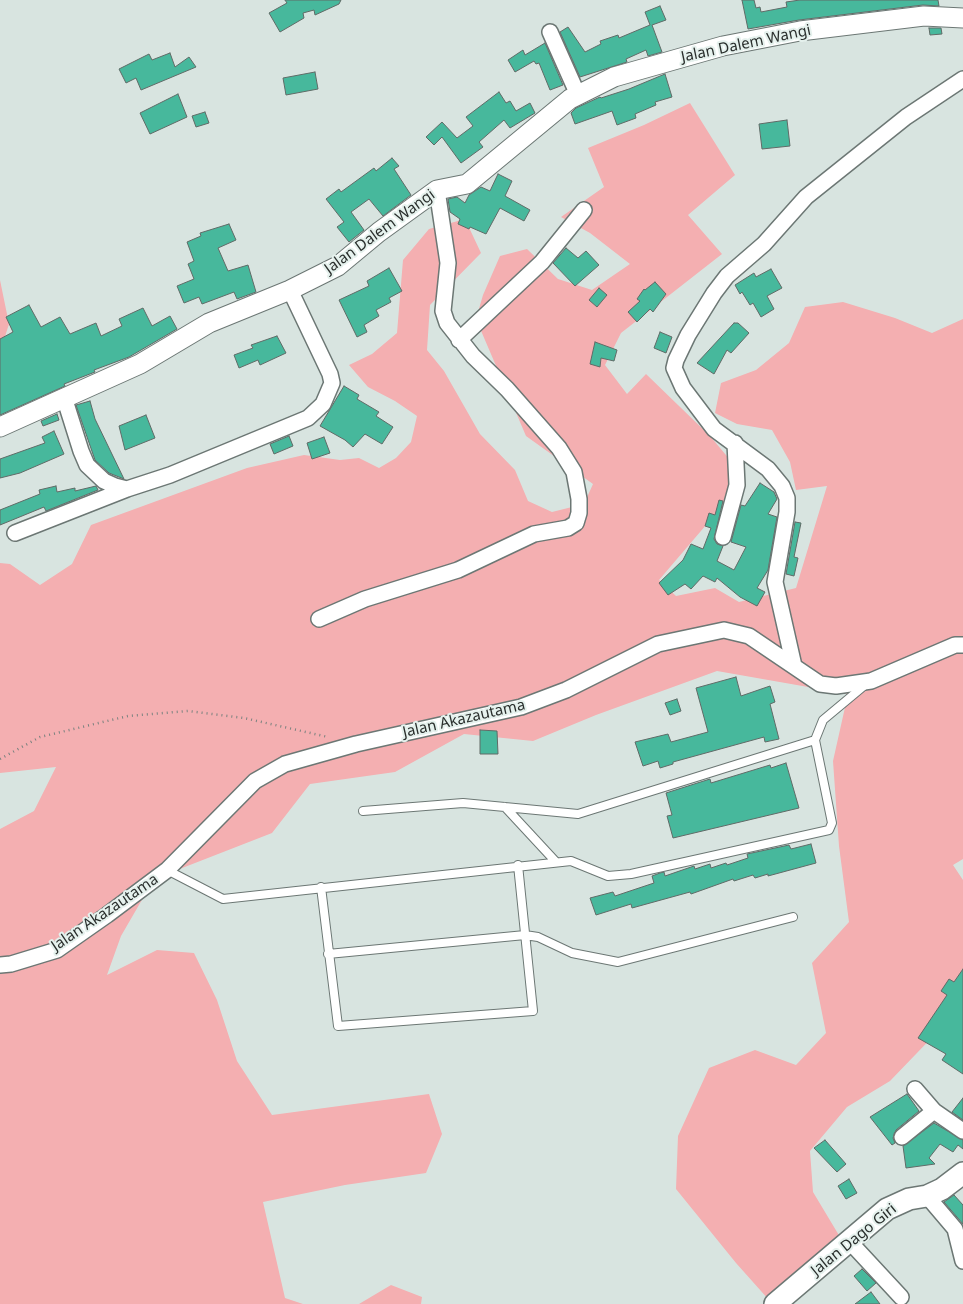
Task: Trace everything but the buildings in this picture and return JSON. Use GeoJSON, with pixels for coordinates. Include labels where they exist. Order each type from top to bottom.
{"type":"FeatureCollection","features":[{"type":"Feature","properties":{"kind":"main road","name":"Jalan Dago Giri"},"geometry":{"type":"LineString","coordinates":[[775,1304],[887,1209],[909,1199],[927,1196],[942,1189],[963,1173]]}},
{"type":"Feature","properties":{"kind":"street","name":"Jalan Dalem Wangi"},"geometry":{"type":"LineString","coordinates":[[0,427],[140,364],[209,323],[290,290],[338,266],[379,232],[437,190],[467,184],[570,99],[614,77],[723,46],[790,33],[924,16],[963,18]]}},
{"type":"Feature","properties":{"kind":"street"},"geometry":{"type":"LineString","coordinates":[[550,32],[578,95]]}},
{"type":"Feature","properties":{"kind":"street"},"geometry":{"type":"LineString","coordinates":[[794,666],[775,582],[787,512],[787,498],[782,486],[768,470],[735,443],[714,429],[682,388],[674,368],[676,360],[688,335],[714,293],[734,269],[764,244],[806,197],[826,179],[906,117],[963,79]]}},
{"type":"Feature","properties":{"kind":"street"},"geometry":{"type":"LineString","coordinates":[[319,620],[365,599],[458,570],[534,534],[568,528],[576,523],[579,498],[574,472],[559,448],[507,389],[459,340],[447,323],[443,311],[448,263],[437,190]]}},
{"type":"Feature","properties":{"kind":"street"},"geometry":{"type":"LineString","coordinates":[[459,340],[542,262],[584,210]]}},
{"type":"Feature","properties":{"kind":"street"},"geometry":{"type":"LineString","coordinates":[[15,533],[127,488],[170,475],[308,418],[323,404],[332,384],[330,374],[290,290]]}},
{"type":"Feature","properties":{"kind":"street"},"geometry":{"type":"LineString","coordinates":[[64,397],[80,451],[88,464],[104,480],[115,486],[127,488]]}},
{"type":"Feature","properties":{"kind":"street"},"geometry":{"type":"LineString","coordinates":[[724,537],[737,485],[735,443]]}},
{"type":"Feature","properties":{"kind":"street","name":"Jalan Akazautama"},"geometry":{"type":"LineString","coordinates":[[0,965],[11,964],[56,950],[167,870],[255,781],[285,764],[356,744],[522,707],[566,690],[658,644],[724,630],[748,636],[820,684],[836,686],[871,681],[955,645],[963,645]]}},
{"type":"Feature","properties":{"kind":"street"},"geometry":{"type":"LineString","coordinates":[[915,1089],[934,1110],[963,1131]]}},
{"type":"Feature","properties":{"kind":"street"},"geometry":{"type":"LineString","coordinates":[[902,1137],[934,1110]]}},
{"type":"Feature","properties":{"kind":"street"},"geometry":{"type":"LineString","coordinates":[[927,1196],[955,1229],[963,1261]]}},
{"type":"Feature","properties":{"kind":"street"},"geometry":{"type":"LineString","coordinates":[[850,1242],[901,1297]]}},
{"type":"Feature","properties":{"kind":"lane"},"geometry":{"type":"LineString","coordinates":[[167,870],[223,899],[571,860],[608,876],[631,874],[829,830],[832,823],[815,740],[823,720],[871,681]]}},
{"type":"Feature","properties":{"kind":"lane"},"geometry":{"type":"LineString","coordinates":[[363,811],[462,803],[578,814],[815,740]]}},
{"type":"Feature","properties":{"kind":"lane"},"geometry":{"type":"LineString","coordinates":[[505,807],[556,862]]}},
{"type":"Feature","properties":{"kind":"lane"},"geometry":{"type":"LineString","coordinates":[[321,887],[338,1026],[534,1011],[518,865]]}},
{"type":"Feature","properties":{"kind":"lane"},"geometry":{"type":"LineString","coordinates":[[328,954],[525,935],[538,938],[572,954],[618,962],[793,917]]}},
{"type":"Feature","properties":{"kind":"path"},"geometry":{"type":"LineString","coordinates":[[0,759],[40,737],[128,716],[188,712],[244,718],[328,737]]}},
{"type":"Feature","properties":{"kind":"shaded area"},"geometry":{"type":"Polygon","coordinates":[[[690,103],[735,175],[688,215],[722,254],[621,333],[605,365],[627,394],[646,374],[710,436],[736,467],[730,497],[659,580],[676,596],[715,588],[739,602],[796,588],[827,486],[796,490],[790,462],[772,430],[737,424],[715,413],[721,383],[756,370],[789,343],[805,307],[843,302],[895,318],[932,333],[963,319],[963,859],[953,865],[963,880],[963,989],[942,1027],[890,1081],[847,1107],[810,1151],[813,1192],[840,1237],[769,1300],[736,1263],[676,1189],[678,1136],[709,1068],[755,1050],[796,1065],[826,1033],[812,963],[849,922],[839,846],[833,761],[848,694],[717,671],[596,715],[533,741],[464,734],[395,772],[310,784],[272,833],[154,879],[121,936],[107,975],[157,950],[194,953],[217,1000],[237,1061],[272,1115],[429,1094],[442,1134],[426,1173],[345,1185],[263,1202],[285,1298],[303,1304],[0,1304],[0,829],[34,811],[56,767],[0,773],[0,563],[10,564],[40,585],[72,564],[91,525],[247,468],[304,455],[340,460],[359,458],[379,468],[396,458],[411,442],[417,416],[395,401],[368,387],[349,365],[372,354],[397,333],[403,260],[429,229],[465,219],[481,253],[430,305],[427,350],[444,371],[480,434],[515,470],[528,501],[552,512],[584,504],[593,484],[526,436],[476,319],[483,295],[500,256],[527,249],[558,279],[592,290],[630,264],[590,233],[561,217],[604,187],[588,148],[644,125],[690,103]]]}},
{"type":"Feature","properties":{"kind":"shaded area"},"geometry":{"type":"Polygon","coordinates":[[[0,280],[9,324],[0,352],[0,280]]]}},
{"type":"Feature","properties":{"kind":"shaded area"},"geometry":{"type":"Polygon","coordinates":[[[391,1285],[422,1297],[421,1304],[359,1304],[391,1285]]]}}]}
